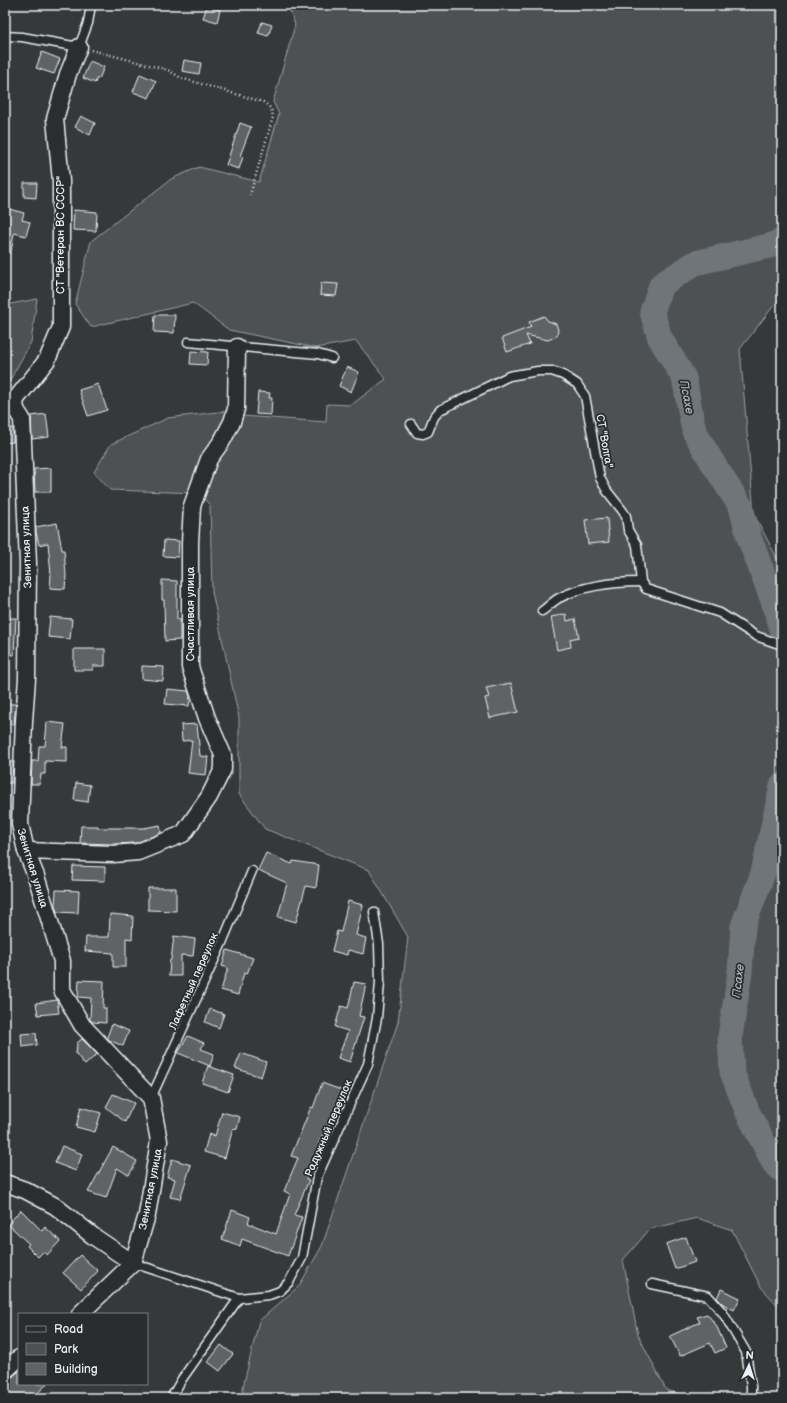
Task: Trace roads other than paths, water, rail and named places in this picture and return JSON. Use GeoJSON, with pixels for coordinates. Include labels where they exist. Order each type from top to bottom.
{"type":"FeatureCollection","features":[{"type":"Feature","properties":{"kind":"street","name":"СТ \"Ветеран ВС СССР\""},"geometry":{"type":"LineString","coordinates":[[17,413],[15,409],[16,399],[47,360],[61,327],[61,181],[55,119],[68,74],[79,47]]}},
{"type":"Feature","properties":{"kind":"street","name":"Счастливая улица"},"geometry":{"type":"LineString","coordinates":[[26,850],[113,854],[138,852],[183,834],[209,797],[223,769],[223,755],[207,718],[190,667],[190,543],[192,506],[209,459],[222,441],[232,422],[236,409],[237,347]]}},
{"type":"Feature","properties":{"kind":"street","name":"Зенитная улица"},"geometry":{"type":"LineString","coordinates":[[17,413],[22,419],[28,563],[27,678],[20,824],[26,850],[36,876],[62,961],[62,990],[82,1026],[151,1098],[159,1142],[147,1215],[133,1263]]}},
{"type":"Feature","properties":{"kind":"street"},"geometry":{"type":"LineString","coordinates":[[5,1184],[25,1190],[55,1206],[93,1236],[133,1263],[81,1313]]}},
{"type":"Feature","properties":{"kind":"street"},"geometry":{"type":"LineString","coordinates":[[5,1371],[18,1359]]}},
{"type":"Feature","properties":{"kind":"lane"},"geometry":{"type":"LineString","coordinates":[[5,36],[22,37],[79,47],[88,23],[91,5]]}},
{"type":"Feature","properties":{"kind":"lane"},"geometry":{"type":"LineString","coordinates":[[188,342],[318,354],[332,358]]}},
{"type":"Feature","properties":{"kind":"lane","name":"СТ \"Волга\""},"geometry":{"type":"LineString","coordinates":[[411,424],[417,433],[423,434],[428,432],[432,426],[434,417],[440,410],[509,376],[538,371],[552,371],[563,375],[577,384],[585,396],[600,478],[607,491],[626,516],[628,530],[637,545],[641,582]]}},
{"type":"Feature","properties":{"kind":"lane"},"geometry":{"type":"LineString","coordinates":[[542,611],[558,598],[586,587],[616,582],[641,582],[646,589],[720,612],[756,636],[782,645]]}},
{"type":"Feature","properties":{"kind":"lane","name":"Лафетный переулок"},"geometry":{"type":"LineString","coordinates":[[151,1098],[222,943],[252,871]]}},
{"type":"Feature","properties":{"kind":"lane","name":"Радужный переулок"},"geometry":{"type":"LineString","coordinates":[[133,1263],[239,1298],[268,1295],[280,1291],[289,1282],[302,1258],[317,1177],[368,1064],[377,1018],[380,982],[379,944],[374,912]]}},
{"type":"Feature","properties":{"kind":"lane"},"geometry":{"type":"LineString","coordinates":[[652,1284],[708,1296],[723,1314],[746,1352],[751,1386],[751,1398]]}},
{"type":"Feature","properties":{"kind":"lane"},"geometry":{"type":"LineString","coordinates":[[171,1398],[182,1379],[239,1298]]}},
{"type":"Feature","properties":{"kind":"waterway","name":"Псахе"},"geometry":{"type":"LineString","coordinates":[[782,241],[769,246],[695,263],[661,285],[652,312],[660,338],[684,378],[694,431],[741,507],[749,537],[782,629]]}},
{"type":"Feature","properties":{"kind":"waterway","name":"Псахе"},"geometry":{"type":"LineString","coordinates":[[782,785],[763,873],[743,926],[740,972],[730,1037],[732,1072],[748,1113],[774,1163],[782,1170]]}},
{"type":"Feature","properties":{"kind":"waterway"},"geometry":{"type":"LineString","coordinates":[[774,1163],[782,1138]]}}]}
